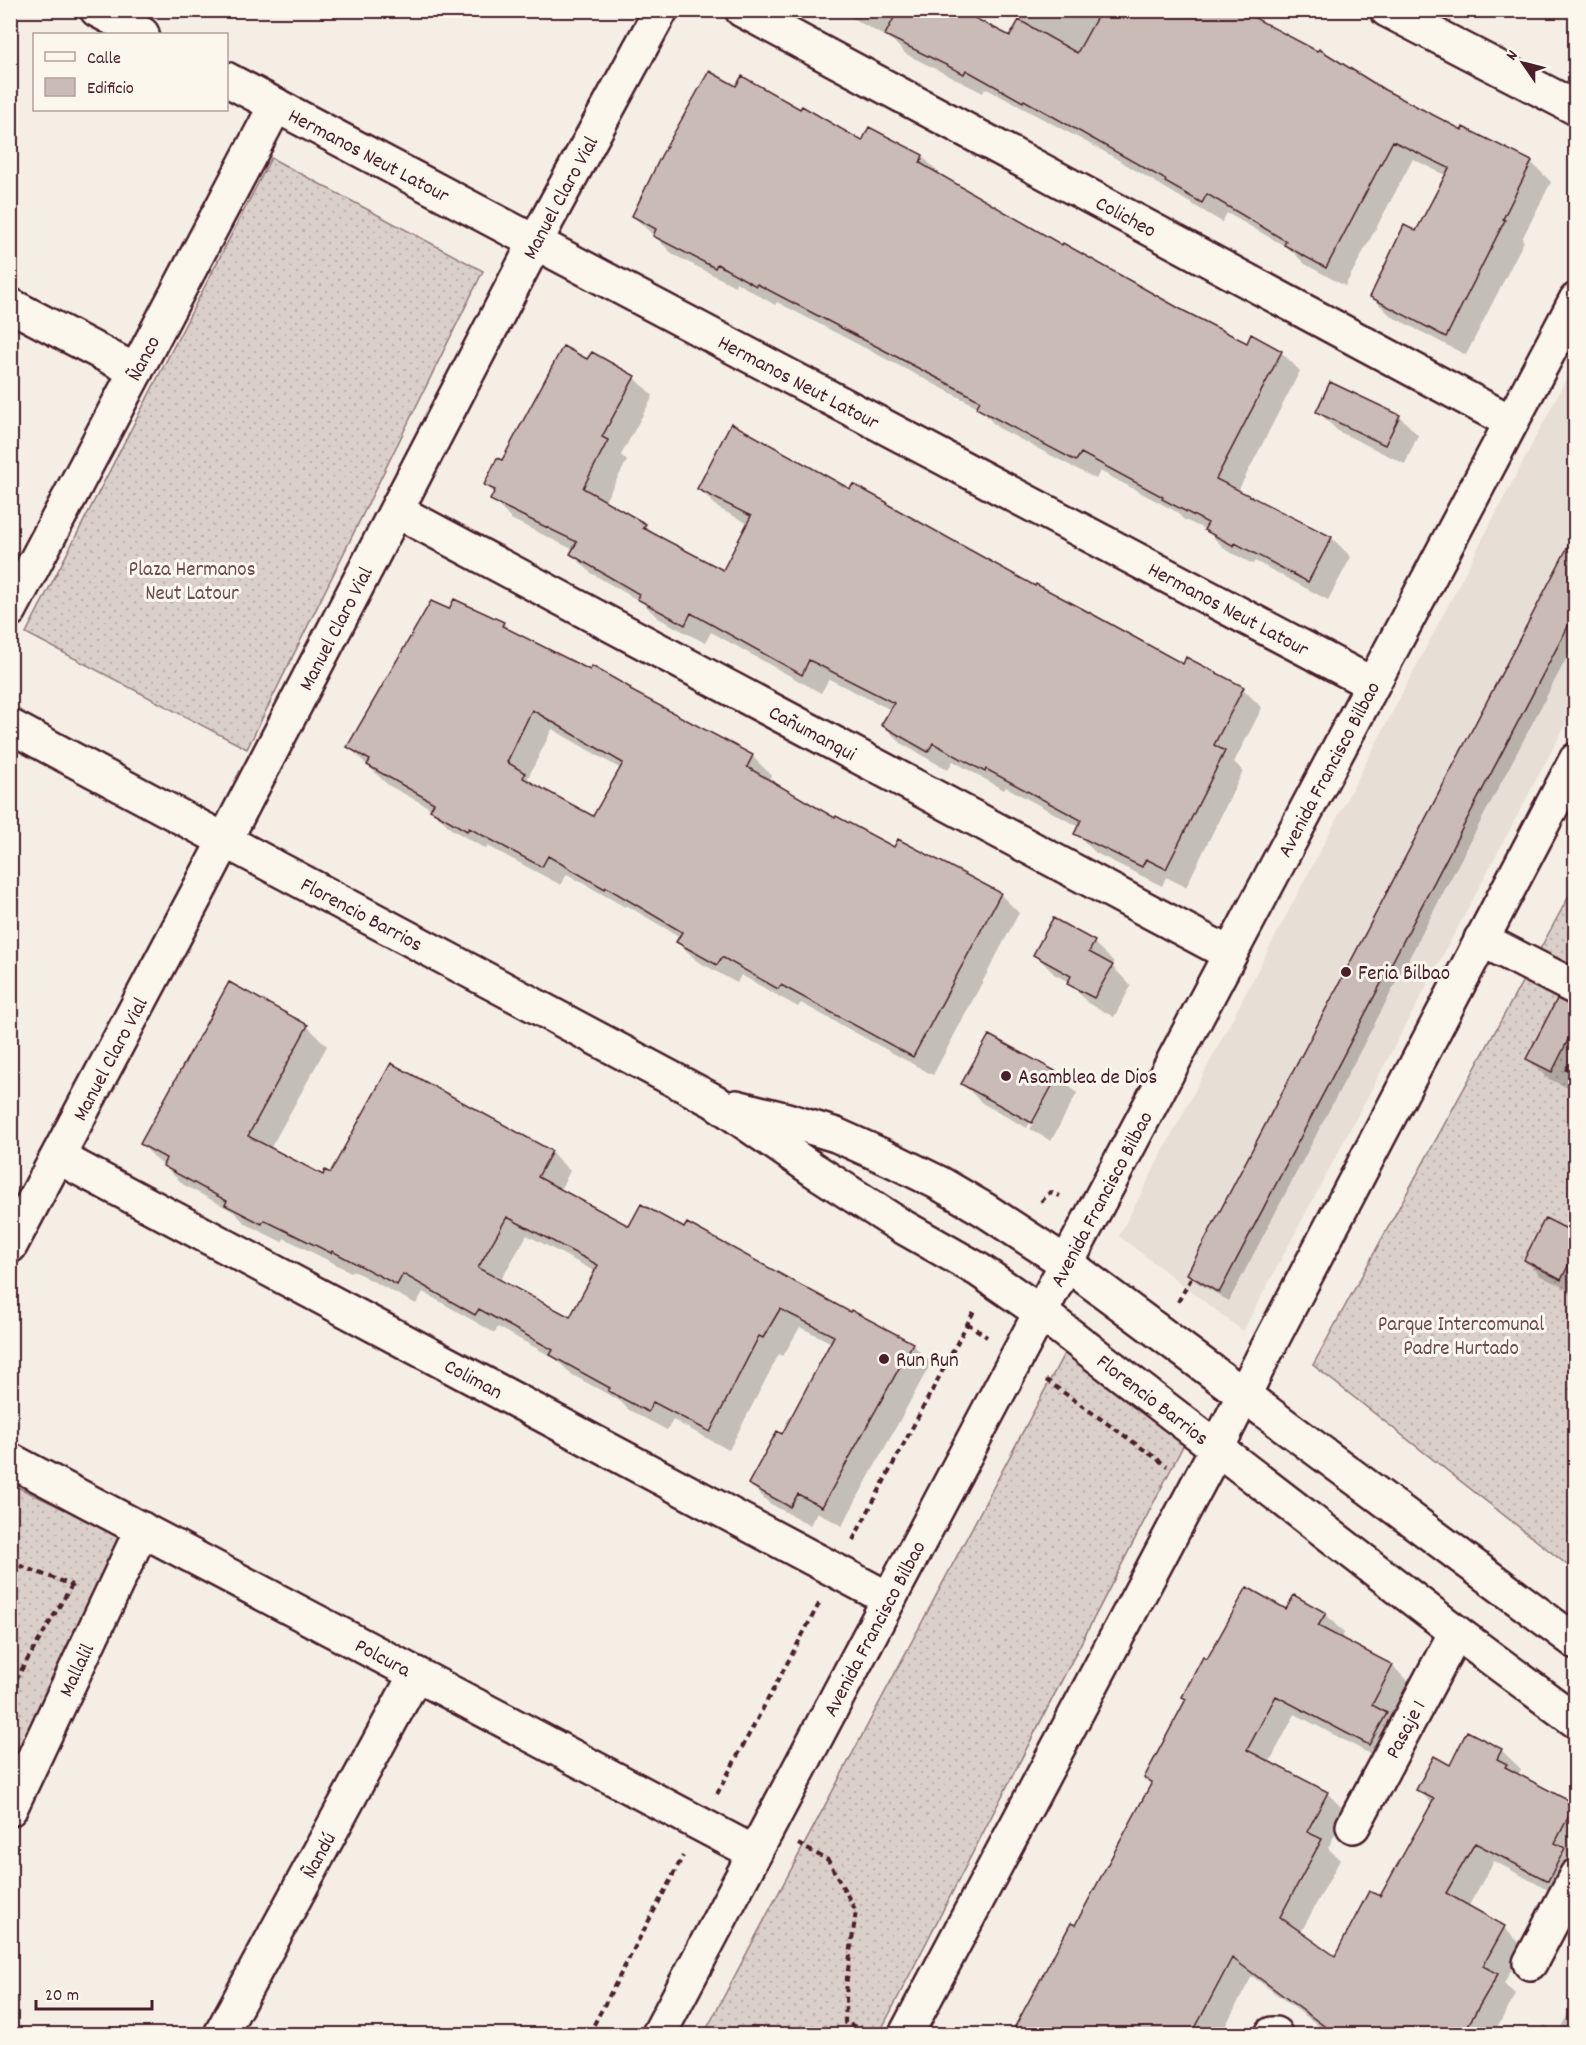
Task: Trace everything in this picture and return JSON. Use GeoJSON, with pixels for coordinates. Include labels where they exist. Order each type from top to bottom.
{"type":"FeatureCollection","features":[{"type":"Feature","properties":{"kind":"street"},"geometry":{"type":"LineString","coordinates":[[97,10],[140,33]]}},
{"type":"Feature","properties":{"kind":"street","name":"Manuel Claro Vial"},"geometry":{"type":"LineString","coordinates":[[10,1246],[225,840],[536,242],[661,10]]}},
{"type":"Feature","properties":{"kind":"street","name":"Colicheo"},"geometry":{"type":"LineString","coordinates":[[742,10],[1511,422]]}},
{"type":"Feature","properties":{"kind":"street"},"geometry":{"type":"LineString","coordinates":[[1387,10],[1575,108]]}},
{"type":"Feature","properties":{"kind":"street","name":"Hermanos Neut Latour"},"geometry":{"type":"LineString","coordinates":[[228,80],[1372,684]]}},
{"type":"Feature","properties":{"kind":"street","name":"Ñanco"},"geometry":{"type":"LineString","coordinates":[[10,609],[276,105]]}},
{"type":"Feature","properties":{"kind":"street","name":"Avenida Francisco Bilbao"},"geometry":{"type":"LineString","coordinates":[[659,2034],[1575,300]]}},
{"type":"Feature","properties":{"kind":"street"},"geometry":{"type":"LineString","coordinates":[[10,305],[136,371]]}},
{"type":"Feature","properties":{"kind":"street","name":"Cañumanqui"},"geometry":{"type":"LineString","coordinates":[[397,511],[1230,954]]}},
{"type":"Feature","properties":{"kind":"street","name":"Florencio Barrios"},"geometry":{"type":"LineString","coordinates":[[10,726],[714,1101],[814,1170],[898,1224],[979,1270],[1040,1312],[1575,1721]]}},
{"type":"Feature","properties":{"kind":"street"},"geometry":{"type":"LineString","coordinates":[[906,2034],[1217,1448],[1575,760]]}},
{"type":"Feature","properties":{"kind":"street"},"geometry":{"type":"LineString","coordinates":[[1481,939],[1575,988]]}},
{"type":"Feature","properties":{"kind":"street","name":"Florencio Barrios"},"geometry":{"type":"LineString","coordinates":[[714,1101],[787,1120],[836,1136],[939,1183],[985,1210],[1066,1263],[1575,1642]]}},
{"type":"Feature","properties":{"kind":"street","name":"Coliman"},"geometry":{"type":"LineString","coordinates":[[58,1157],[889,1599]]}},
{"type":"Feature","properties":{"kind":"street","name":"Polcura"},"geometry":{"type":"LineString","coordinates":[[10,1460],[700,1824],[763,1839]]}},
{"type":"Feature","properties":{"kind":"street","name":"Mallalil"},"geometry":{"type":"LineString","coordinates":[[10,1809],[142,1529]]}},
{"type":"Feature","properties":{"kind":"street","name":"Pasaje 1"},"geometry":{"type":"LineString","coordinates":[[1353,1826],[1456,1632]]}},
{"type":"Feature","properties":{"kind":"street","name":"Ñandú"},"geometry":{"type":"LineString","coordinates":[[221,2034],[416,1674]]}},
{"type":"Feature","properties":{"kind":"street"},"geometry":{"type":"LineString","coordinates":[[1530,1963],[1575,1876]]}},
{"type":"Feature","properties":{"kind":"path"},"geometry":{"type":"LineString","coordinates":[[1566,1071],[1575,1049]]}},
{"type":"Feature","properties":{"kind":"path"},"geometry":{"type":"LineString","coordinates":[[589,2034],[967,1323],[1155,1459],[1197,1485]]}},
{"type":"Feature","properties":{"kind":"path"},"geometry":{"type":"LineString","coordinates":[[10,1562],[72,1585]]}},
{"type":"Feature","properties":{"kind":"path"},"geometry":{"type":"LineString","coordinates":[[763,1839],[800,1845],[828,1860],[856,1911],[847,1977],[845,2023],[879,2034]]}},
{"type":"Feature","properties":{"kind":"shaded area","name":"Feria Bilbao"},"geometry":{"type":"Polygon","coordinates":[[[1575,362],[1575,707],[1243,1331],[1119,1236],[1575,362]]]}},
{"type":"Feature","properties":{"kind":"green space","name":"Plaza Hermanos Neut Latour"},"geometry":{"type":"Polygon","coordinates":[[[271,158],[483,271],[247,749],[26,633],[271,158]]]}},
{"type":"Feature","properties":{"kind":"green space","name":"Parque Intercomunal Padre Hurtado"},"geometry":{"type":"Polygon","coordinates":[[[1575,885],[1575,1571],[1313,1365],[1575,885]]]}},
{"type":"Feature","properties":{"kind":"green space"},"geometry":{"type":"Polygon","coordinates":[[[1065,1352],[1185,1442],[879,2034],[704,2034],[1065,1352]]]}},
{"type":"Feature","properties":{"kind":"green space"},"geometry":{"type":"Polygon","coordinates":[[[11,1484],[123,1537],[11,1786],[11,1484]]]}},
{"type":"Feature","properties":{"kind":"building"},"geometry":{"type":"Polygon","coordinates":[[[898,10],[959,10],[1010,36],[1019,20],[1077,53],[1101,10],[1240,10],[1317,51],[1319,49],[1385,90],[1462,130],[1463,127],[1532,161],[1446,337],[1370,297],[1404,225],[1416,231],[1449,168],[1393,141],[1326,268],[1284,245],[1286,241],[1207,194],[1202,203],[1165,182],[1166,180],[1024,100],[1023,102],[966,70],[964,74],[885,35],[898,10]]]}},
{"type":"Feature","properties":{"kind":"building"},"geometry":{"type":"Polygon","coordinates":[[[709,71],[736,86],[742,76],[800,109],[802,106],[862,141],[869,127],[923,155],[920,163],[1062,245],[1063,243],[1184,311],[1247,343],[1251,334],[1282,351],[1216,479],[1332,537],[1308,582],[1235,543],[1234,546],[1204,530],[1208,523],[1081,453],[1076,461],[976,408],[980,401],[966,393],[757,284],[756,286],[717,264],[715,268],[653,236],[656,229],[632,216],[661,156],[709,71]]]}},
{"type":"Feature","properties":{"kind":"building"},"geometry":{"type":"Polygon","coordinates":[[[563,346],[587,359],[592,352],[635,376],[602,437],[608,440],[583,488],[646,524],[643,528],[723,570],[751,516],[697,489],[731,423],[850,489],[853,484],[1035,586],[1036,584],[1183,664],[1186,657],[1244,687],[1214,745],[1225,751],[1166,869],[1146,859],[1142,867],[1074,834],[1081,820],[933,743],[928,752],[881,725],[894,703],[809,660],[802,675],[691,613],[685,625],[637,599],[639,594],[570,554],[577,542],[490,500],[495,490],[484,485],[497,458],[502,460],[563,346]]]}},
{"type":"Feature","properties":{"kind":"building"},"geometry":{"type":"Polygon","coordinates":[[[1330,382],[1400,415],[1385,445],[1316,412],[1330,382]]]}},
{"type":"Feature","properties":{"kind":"building"},"geometry":{"type":"Polygon","coordinates":[[[1575,533],[1575,613],[1219,1293],[1187,1274],[1575,533]]]}},
{"type":"Feature","properties":{"kind":"building"},"geometry":{"type":"Polygon","coordinates":[[[454,599],[504,622],[502,626],[590,670],[592,666],[631,688],[630,690],[753,755],[747,767],[835,818],[836,816],[894,847],[898,839],[1001,893],[913,1057],[781,985],[778,989],[722,957],[717,965],[676,942],[682,932],[548,856],[542,867],[469,828],[467,831],[430,810],[434,803],[367,765],[370,760],[347,747],[431,601],[449,609],[454,599]],[[532,710],[507,762],[525,773],[523,778],[593,816],[623,763],[532,710]]]}},
{"type":"Feature","properties":{"kind":"building"},"geometry":{"type":"Polygon","coordinates":[[[1053,918],[1095,941],[1089,952],[1113,965],[1094,998],[1067,984],[1071,976],[1033,955],[1053,918]]]}},
{"type":"Feature","properties":{"kind":"building"},"geometry":{"type":"Polygon","coordinates":[[[229,982],[308,1025],[248,1136],[323,1175],[325,1170],[330,1173],[391,1063],[552,1151],[538,1177],[629,1226],[641,1204],[684,1228],[687,1223],[850,1312],[851,1310],[913,1343],[822,1507],[798,1494],[790,1507],[748,1484],[777,1431],[782,1434],[834,1336],[780,1309],[763,1338],[759,1336],[710,1432],[653,1402],[648,1412],[608,1391],[610,1388],[550,1355],[553,1350],[479,1309],[475,1315],[403,1274],[397,1285],[332,1251],[331,1253],[264,1220],[262,1224],[225,1205],[227,1201],[163,1166],[166,1158],[140,1144],[229,982]],[[507,1217],[478,1268],[570,1317],[598,1265],[507,1217]]]}},
{"type":"Feature","properties":{"kind":"building"},"geometry":{"type":"Polygon","coordinates":[[[1557,999],[1575,1006],[1575,1026],[1552,1072],[1526,1059],[1557,999]]]}},
{"type":"Feature","properties":{"kind":"building","name":"Asamblea de Dios"},"geometry":{"type":"Polygon","coordinates":[[[989,1035],[1059,1073],[1032,1123],[961,1084],[989,1035]]]}},
{"type":"Feature","properties":{"kind":"building"},"geometry":{"type":"Polygon","coordinates":[[[1545,1218],[1575,1233],[1575,1252],[1561,1280],[1524,1260],[1545,1218]]]}},
{"type":"Feature","properties":{"kind":"building"},"geometry":{"type":"Polygon","coordinates":[[[1247,1587],[1286,1609],[1294,1595],[1326,1613],[1318,1626],[1393,1665],[1372,1705],[1387,1713],[1369,1745],[1276,1696],[1247,1750],[1328,1792],[1307,1832],[1322,1839],[1280,1917],[1335,1956],[1369,1891],[1380,1896],[1434,1799],[1416,1790],[1434,1756],[1450,1765],[1467,1731],[1502,1749],[1497,1759],[1507,1764],[1505,1767],[1575,1804],[1555,1843],[1565,1848],[1548,1881],[1475,1843],[1446,1893],[1505,1926],[1483,1966],[1498,1974],[1463,2034],[1335,2034],[1232,1958],[1192,2034],[1011,2034],[1071,1923],[1075,1925],[1152,1782],[1144,1778],[1186,1699],[1182,1697],[1203,1657],[1207,1659],[1247,1587]]]}},
{"type":"Feature","properties":{"kind":"place","name":"Feria Bilbao"},"geometry":{"type":"Point","coordinates":[1346,972]}},
{"type":"Feature","properties":{"kind":"place","name":"Asamblea de Dios"},"geometry":{"type":"Point","coordinates":[1006,1076]}},
{"type":"Feature","properties":{"kind":"place","name":"Run Run"},"geometry":{"type":"Point","coordinates":[884,1359]}}]}
